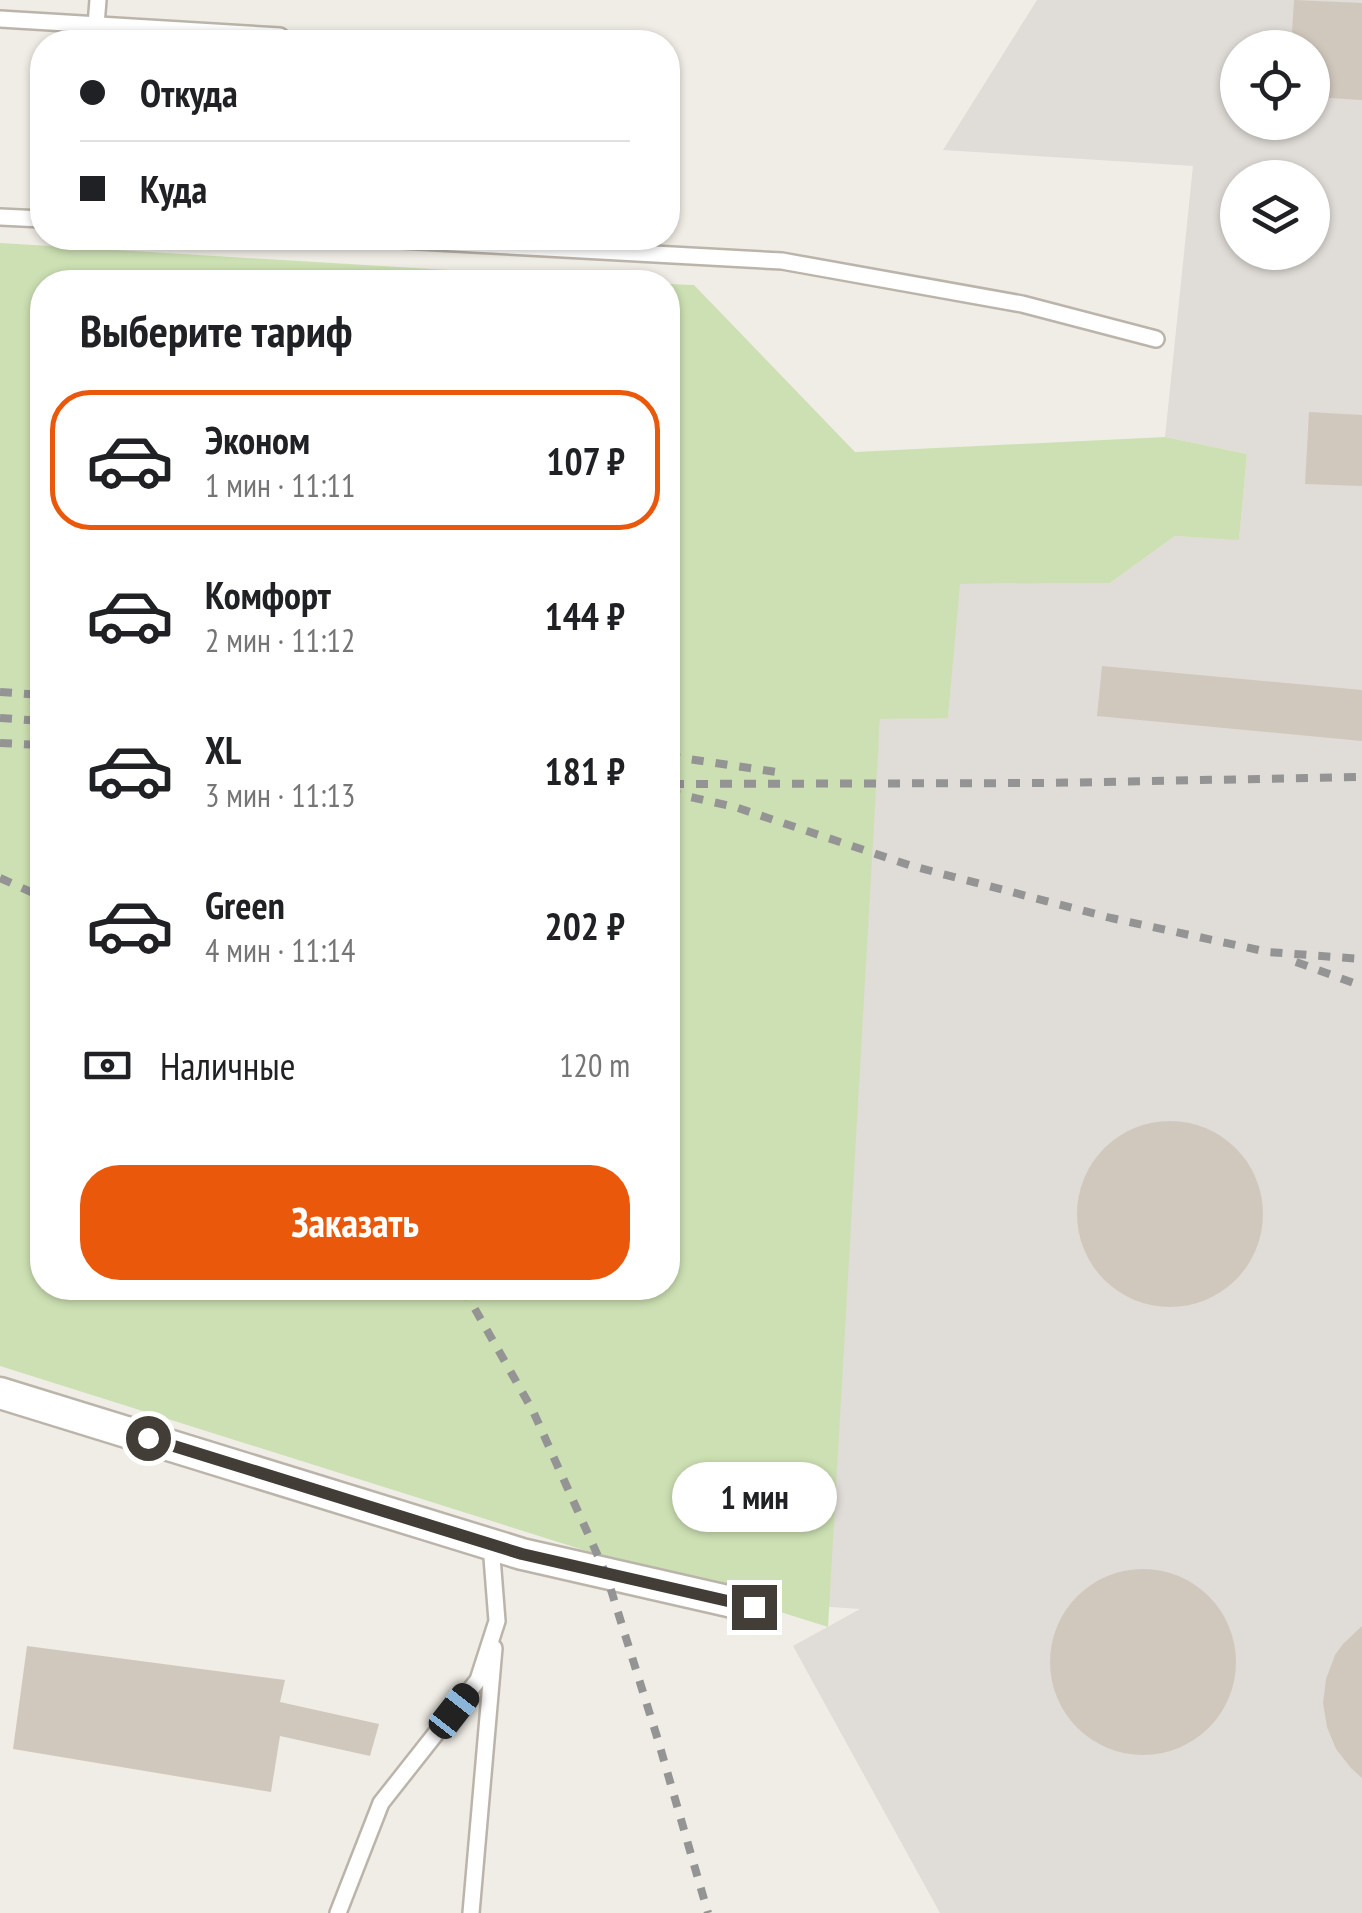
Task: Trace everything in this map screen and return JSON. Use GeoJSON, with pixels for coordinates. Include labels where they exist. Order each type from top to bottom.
{"type":"FeatureCollection","features":[{"type":"Feature","properties":{"kind":"street"},"geometry":{"type":"LineString","coordinates":[[0,1394],[539,1558],[754,1607]]}},
{"type":"Feature","properties":{"kind":"lane"},"geometry":{"type":"LineString","coordinates":[[96,25],[98,0]]}},
{"type":"Feature","properties":{"kind":"lane"},"geometry":{"type":"LineString","coordinates":[[0,19],[180,30]]}},
{"type":"Feature","properties":{"kind":"lane"},"geometry":{"type":"LineString","coordinates":[[0,216],[30,218]]}},
{"type":"Feature","properties":{"kind":"lane"},"geometry":{"type":"LineString","coordinates":[[573,250],[782,262],[1022,304],[1156,339]]}},
{"type":"Feature","properties":{"kind":"lane"},"geometry":{"type":"LineString","coordinates":[[471,1913],[497,1621],[491,1544]]}},
{"type":"Feature","properties":{"kind":"lane"},"geometry":{"type":"LineString","coordinates":[[338,1913],[381,1804],[478,1680],[497,1621]]}},
{"type":"Feature","properties":{"kind":"shaded area"},"geometry":{"type":"Polygon","coordinates":[[[1037,0],[1362,0],[1362,1913],[940,1913],[793,1646],[860,1609],[816,1606],[880,719],[948,717],[959,584],[1110,583],[1175,536],[1239,539],[1247,454],[1165,437],[1193,166],[943,150],[1037,0]]]}},
{"type":"Feature","properties":{"kind":"green space"},"geometry":{"type":"Polygon","coordinates":[[[0,243],[30,245],[30,250],[116,250],[448,270],[30,270],[30,1300],[680,1300],[680,284],[694,285],[855,452],[1165,437],[1247,454],[1239,540],[1175,536],[1110,583],[960,584],[948,718],[880,719],[828,1627],[0,1366],[0,243]]]}},
{"type":"Feature","properties":{"kind":"building"},"geometry":{"type":"Polygon","coordinates":[[[1294,0],[1362,3],[1362,100],[1330,98],[1330,30],[1292,30],[1294,0]]]}},
{"type":"Feature","properties":{"kind":"building"},"geometry":{"type":"Polygon","coordinates":[[[1309,412],[1362,415],[1362,486],[1305,484],[1309,412]]]}},
{"type":"Feature","properties":{"kind":"building"},"geometry":{"type":"Polygon","coordinates":[[[1102,666],[1362,690],[1362,741],[1097,716],[1102,666]]]}},
{"type":"Feature","properties":{"kind":"building"},"geometry":{"type":"Polygon","coordinates":[[[1170,1121],[1206,1128],[1236,1148],[1256,1178],[1263,1214],[1256,1250],[1236,1280],[1206,1300],[1170,1307],[1134,1300],[1104,1280],[1084,1250],[1077,1214],[1084,1178],[1104,1148],[1134,1128],[1170,1121]]]}},
{"type":"Feature","properties":{"kind":"building"},"geometry":{"type":"Polygon","coordinates":[[[1143,1569],[1179,1576],[1209,1596],[1229,1626],[1236,1662],[1229,1698],[1209,1728],[1179,1748],[1143,1755],[1107,1748],[1077,1728],[1057,1698],[1050,1662],[1057,1626],[1077,1596],[1107,1576],[1143,1569]]]}},
{"type":"Feature","properties":{"kind":"building"},"geometry":{"type":"Polygon","coordinates":[[[1362,1626],[1362,1778],[1336,1749],[1323,1703],[1335,1655],[1362,1626]]]}},
{"type":"Feature","properties":{"kind":"building"},"geometry":{"type":"Polygon","coordinates":[[[27,1646],[285,1680],[280,1702],[379,1724],[370,1756],[280,1736],[271,1792],[13,1749],[27,1646]]]}},
{"type":"Feature","properties":{"kind":"railway"},"geometry":{"type":"LineString","coordinates":[[0,692],[30,694]]}},
{"type":"Feature","properties":{"kind":"railway"},"geometry":{"type":"LineString","coordinates":[[0,718],[30,720]]}},
{"type":"Feature","properties":{"kind":"railway"},"geometry":{"type":"LineString","coordinates":[[0,743],[30,744]]}},
{"type":"Feature","properties":{"kind":"railway"},"geometry":{"type":"LineString","coordinates":[[680,758],[776,772]]}},
{"type":"Feature","properties":{"kind":"railway"},"geometry":{"type":"LineString","coordinates":[[680,784],[1362,777]]}},
{"type":"Feature","properties":{"kind":"railway"},"geometry":{"type":"LineString","coordinates":[[680,795],[735,807],[912,866],[1111,918],[1268,952],[1362,959]]}},
{"type":"Feature","properties":{"kind":"railway"},"geometry":{"type":"LineString","coordinates":[[0,878],[30,892]]}},
{"type":"Feature","properties":{"kind":"railway"},"geometry":{"type":"LineString","coordinates":[[1296,962],[1362,986]]}},
{"type":"Feature","properties":{"kind":"railway"},"geometry":{"type":"LineString","coordinates":[[470,1300],[533,1411],[606,1574],[708,1913]]}},
{"type":"Feature","properties":{"kind":"route"},"geometry":{"type":"LineString","coordinates":[[148,1438],[522,1554],[754,1607]]}}]}
